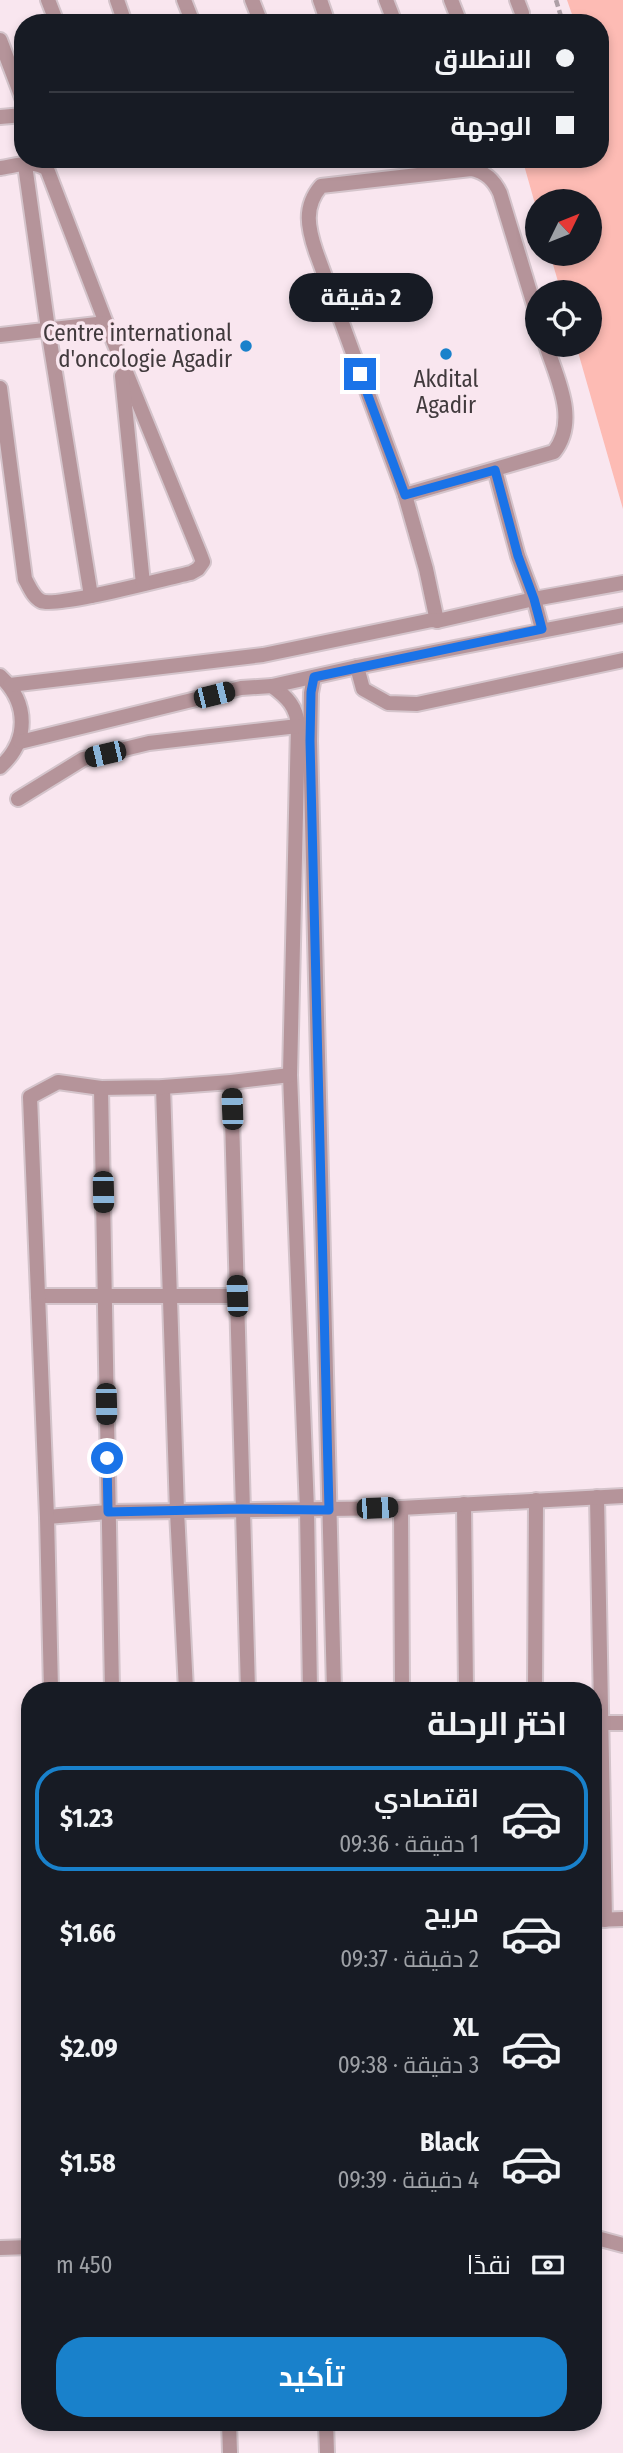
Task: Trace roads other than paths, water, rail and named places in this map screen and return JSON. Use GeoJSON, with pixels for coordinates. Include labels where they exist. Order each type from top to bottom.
{"type":"FeatureCollection","features":[{"type":"Feature","properties":{"kind":"street"},"geometry":{"type":"LineString","coordinates":[[0,40],[14,77]]}},
{"type":"Feature","properties":{"kind":"street"},"geometry":{"type":"LineString","coordinates":[[25,168],[91,596]]}},
{"type":"Feature","properties":{"kind":"street"},"geometry":{"type":"LineString","coordinates":[[0,388],[25,579],[41,601],[54,602],[91,596],[191,573],[198,569],[203,562],[46,168]]}},
{"type":"Feature","properties":{"kind":"street"},"geometry":{"type":"LineString","coordinates":[[438,621],[405,495],[309,230],[308,212],[312,196],[321,186],[480,171],[496,184],[500,193],[526,280]]}},
{"type":"Feature","properties":{"kind":"street"},"geometry":{"type":"LineString","coordinates":[[0,335],[106,323]]}},
{"type":"Feature","properties":{"kind":"street"},"geometry":{"type":"LineString","coordinates":[[405,495],[554,452],[565,434],[567,420],[550,357]]}},
{"type":"Feature","properties":{"kind":"street"},"geometry":{"type":"LineString","coordinates":[[120,358],[143,584]]}},
{"type":"Feature","properties":{"kind":"street"},"geometry":{"type":"LineString","coordinates":[[495,470],[518,556],[542,629]]}},
{"type":"Feature","properties":{"kind":"street"},"geometry":{"type":"LineString","coordinates":[[5,681],[263,655],[623,583]]}},
{"type":"Feature","properties":{"kind":"street"},"geometry":{"type":"LineString","coordinates":[[20,742],[241,688],[272,686],[542,629],[623,615]]}},
{"type":"Feature","properties":{"kind":"street"},"geometry":{"type":"LineString","coordinates":[[357,667],[363,689],[388,703],[417,704],[623,660]]}},
{"type":"Feature","properties":{"kind":"street"},"geometry":{"type":"LineString","coordinates":[[314,677],[310,741],[334,1682]]}},
{"type":"Feature","properties":{"kind":"street"},"geometry":{"type":"LineString","coordinates":[[0,767],[10,758],[20,742],[23,727],[18,698],[5,681]]}},
{"type":"Feature","properties":{"kind":"street"},"geometry":{"type":"LineString","coordinates":[[272,686],[286,696],[296,712],[298,726],[290,1075],[307,1510],[310,1682]]}},
{"type":"Feature","properties":{"kind":"street"},"geometry":{"type":"LineString","coordinates":[[18,799],[83,759],[149,743],[298,726]]}},
{"type":"Feature","properties":{"kind":"street"},"geometry":{"type":"LineString","coordinates":[[296,816],[313,816]]}},
{"type":"Feature","properties":{"kind":"street"},"geometry":{"type":"LineString","coordinates":[[51,1682],[30,1097],[58,1082],[101,1088],[163,1087],[290,1075]]}},
{"type":"Feature","properties":{"kind":"street"},"geometry":{"type":"LineString","coordinates":[[231,1082],[247,1682]]}},
{"type":"Feature","properties":{"kind":"street"},"geometry":{"type":"LineString","coordinates":[[163,1087],[177,1511],[186,1682]]}},
{"type":"Feature","properties":{"kind":"street"},"geometry":{"type":"LineString","coordinates":[[101,1088],[112,1682]]}},
{"type":"Feature","properties":{"kind":"street"},"geometry":{"type":"LineString","coordinates":[[38,1296],[237,1296]]}},
{"type":"Feature","properties":{"kind":"street"},"geometry":{"type":"LineString","coordinates":[[47,1517],[108,1512],[401,1508],[623,1496]]}},
{"type":"Feature","properties":{"kind":"street"},"geometry":{"type":"LineString","coordinates":[[597,1497],[597,1682]]}},
{"type":"Feature","properties":{"kind":"street"},"geometry":{"type":"LineString","coordinates":[[535,1682],[536,1500]]}},
{"type":"Feature","properties":{"kind":"street"},"geometry":{"type":"LineString","coordinates":[[464,1504],[466,1682]]}},
{"type":"Feature","properties":{"kind":"street"},"geometry":{"type":"LineString","coordinates":[[401,1508],[402,1682]]}},
{"type":"Feature","properties":{"kind":"street"},"geometry":{"type":"LineString","coordinates":[[602,1723],[623,1723]]}},
{"type":"Feature","properties":{"kind":"street"},"geometry":{"type":"LineString","coordinates":[[602,1920],[623,1919]]}},
{"type":"Feature","properties":{"kind":"street"},"geometry":{"type":"LineString","coordinates":[[602,2239],[623,2245]]}},
{"type":"Feature","properties":{"kind":"street"},"geometry":{"type":"LineString","coordinates":[[0,2248],[21,2247]]}},
{"type":"Feature","properties":{"kind":"street"},"geometry":{"type":"LineString","coordinates":[[229,2431],[230,2453]]}},
{"type":"Feature","properties":{"kind":"street"},"geometry":{"type":"LineString","coordinates":[[326,2431],[327,2453]]}},
{"type":"Feature","properties":{"kind":"place","name":"Centre international d'oncologie Agadir"},"geometry":{"type":"Point","coordinates":[246,346]}},
{"type":"Feature","properties":{"kind":"place","name":"Akdital Agadir"},"geometry":{"type":"Point","coordinates":[446,354]}}]}
